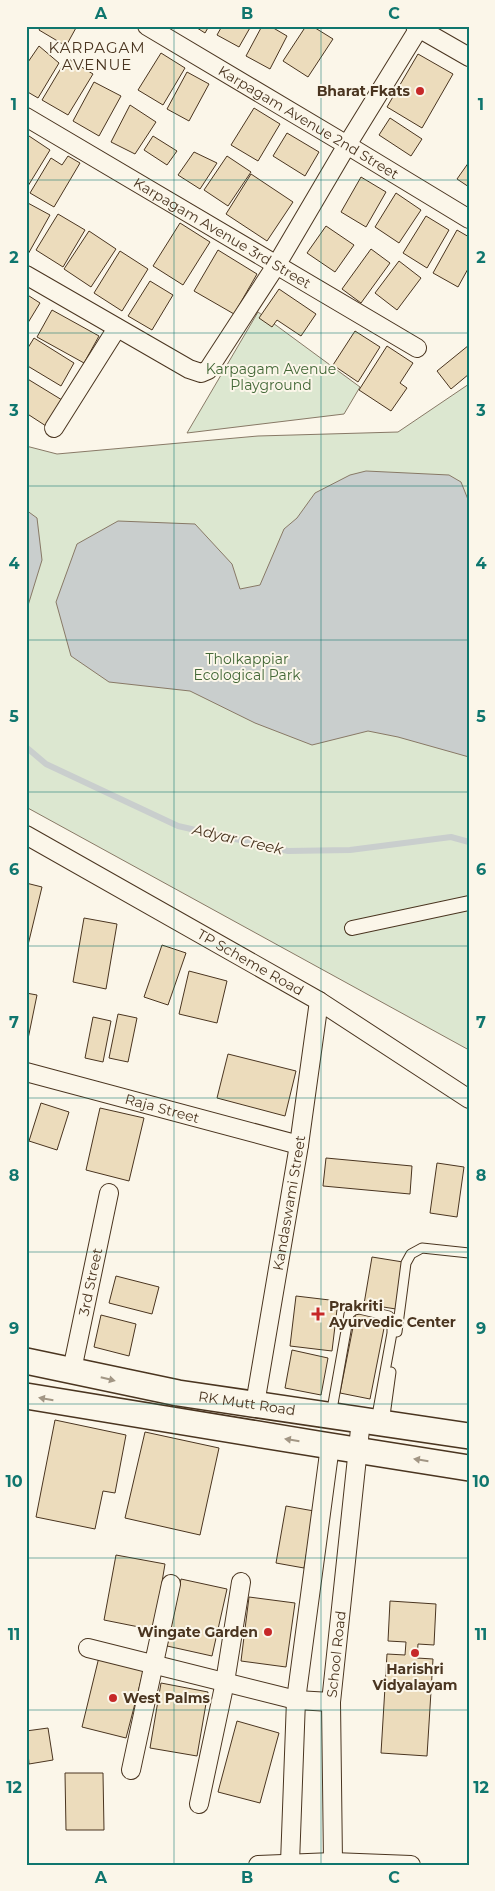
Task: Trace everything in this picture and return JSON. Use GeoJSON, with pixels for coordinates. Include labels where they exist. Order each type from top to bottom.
{"type":"FeatureCollection","features":[{"type":"Feature","properties":{"kind":"main road","name":"RK Mutt Road"},"geometry":{"type":"LineString","coordinates":[[26,1361],[178,1393],[469,1436]]}},
{"type":"Feature","properties":{"kind":"main road","name":"RK Mutt Road"},"geometry":{"type":"LineString","coordinates":[[26,1396],[469,1468]]}},
{"type":"Feature","properties":{"kind":"street","name":"Karpagam Avenue 2nd Street"},"geometry":{"type":"LineString","coordinates":[[147,26],[469,219]]}},
{"type":"Feature","properties":{"kind":"street"},"geometry":{"type":"LineString","coordinates":[[26,275],[189,369],[195,372],[204,372],[212,366],[277,264],[417,27],[469,57]]}},
{"type":"Feature","properties":{"kind":"street","name":"Karpagam Avenue 3rd Street"},"geometry":{"type":"LineString","coordinates":[[26,117],[417,348]]}},
{"type":"Feature","properties":{"kind":"street"},"geometry":{"type":"LineString","coordinates":[[54,428],[117,328]]}},
{"type":"Feature","properties":{"kind":"street","name":"TP Scheme Road"},"geometry":{"type":"LineString","coordinates":[[26,835],[319,1001],[469,1099]]}},
{"type":"Feature","properties":{"kind":"street"},"geometry":{"type":"LineString","coordinates":[[352,928],[469,903]]}},
{"type":"Feature","properties":{"kind":"street","name":"Kandaswami Street"},"geometry":{"type":"LineString","coordinates":[[256,1404],[299,1145],[319,1001]]}},
{"type":"Feature","properties":{"kind":"street","name":"Raja Street"},"geometry":{"type":"LineString","coordinates":[[26,1072],[299,1145]]}},
{"type":"Feature","properties":{"kind":"street","name":"3rd Street"},"geometry":{"type":"LineString","coordinates":[[72,1370],[109,1193]]}},
{"type":"Feature","properties":{"kind":"street","name":"School Road"},"geometry":{"type":"LineString","coordinates":[[333,1862],[331,1702],[358,1450],[374,1422]]}},
{"type":"Feature","properties":{"kind":"street"},"geometry":{"type":"LineString","coordinates":[[290,1864],[296,1700],[330,1446]]}},
{"type":"Feature","properties":{"kind":"street"},"geometry":{"type":"LineString","coordinates":[[199,1804],[225,1682],[241,1582]]}},
{"type":"Feature","properties":{"kind":"street"},"geometry":{"type":"LineString","coordinates":[[131,1770],[171,1584]]}},
{"type":"Feature","properties":{"kind":"street"},"geometry":{"type":"LineString","coordinates":[[88,1648],[296,1700],[331,1702]]}},
{"type":"Feature","properties":{"kind":"street"},"geometry":{"type":"LineString","coordinates":[[258,1865],[333,1862],[411,1865]]}},
{"type":"Feature","properties":{"kind":"lane"},"geometry":{"type":"LineString","coordinates":[[374,1422],[406,1263],[411,1254],[422,1248],[469,1253]]}},
{"type":"Feature","properties":{"kind":"lane"},"geometry":{"type":"LineString","coordinates":[[331,1415],[349,1314],[354,1310],[363,1310],[389,1316],[392,1324],[392,1333],[374,1422]]}},
{"type":"Feature","properties":{"kind":"green space","name":"Karpagam Avenue Playground"},"geometry":{"type":"Polygon","coordinates":[[[258,312],[360,387],[344,414],[187,433],[258,312]]]}},
{"type":"Feature","properties":{"kind":"green space","name":"Tholkappiar Ecological Park"},"geometry":{"type":"Polygon","coordinates":[[[469,384],[469,1050],[26,807],[26,446],[57,454],[258,436],[398,432],[469,384]]]}},
{"type":"Feature","properties":{"kind":"shaded area"},"geometry":{"type":"Polygon","coordinates":[[[366,471],[449,475],[461,482],[469,502],[469,757],[398,737],[368,731],[312,745],[255,723],[190,691],[109,682],[71,656],[56,602],[77,544],[118,521],[195,524],[232,564],[240,589],[260,585],[284,529],[297,518],[315,493],[350,475],[366,471]]]}},
{"type":"Feature","properties":{"kind":"shaded area"},"geometry":{"type":"Polygon","coordinates":[[[26,510],[37,518],[42,560],[26,612],[26,510]]]}},
{"type":"Feature","properties":{"kind":"building"},"geometry":{"type":"Polygon","coordinates":[[[41,26],[77,26],[66,46],[39,30],[41,26]]]}},
{"type":"Feature","properties":{"kind":"building"},"geometry":{"type":"Polygon","coordinates":[[[194,26],[209,26],[205,33],[194,26]]]}},
{"type":"Feature","properties":{"kind":"building"},"geometry":{"type":"Polygon","coordinates":[[[222,26],[251,26],[239,47],[217,35],[222,26]]]}},
{"type":"Feature","properties":{"kind":"building"},"geometry":{"type":"Polygon","coordinates":[[[262,26],[270,26],[287,36],[270,69],[246,56],[262,26]]]}},
{"type":"Feature","properties":{"kind":"building"},"geometry":{"type":"Polygon","coordinates":[[[306,26],[312,26],[333,39],[308,77],[283,61],[306,26]]]}},
{"type":"Feature","properties":{"kind":"building"},"geometry":{"type":"Polygon","coordinates":[[[39,46],[59,63],[38,98],[26,91],[26,65],[39,46]]]}},
{"type":"Feature","properties":{"kind":"building"},"geometry":{"type":"Polygon","coordinates":[[[161,53],[185,68],[163,105],[138,90],[161,53]]]}},
{"type":"Feature","properties":{"kind":"building","name":"Bharat Fkats"},"geometry":{"type":"Polygon","coordinates":[[[418,54],[453,74],[422,128],[387,107],[418,54]]]}},
{"type":"Feature","properties":{"kind":"building"},"geometry":{"type":"Polygon","coordinates":[[[67,58],[93,74],[68,115],[42,100],[67,58]]]}},
{"type":"Feature","properties":{"kind":"building"},"geometry":{"type":"Polygon","coordinates":[[[187,72],[209,84],[189,121],[167,109],[187,72]]]}},
{"type":"Feature","properties":{"kind":"building"},"geometry":{"type":"Polygon","coordinates":[[[94,82],[121,96],[99,136],[73,121],[94,82]]]}},
{"type":"Feature","properties":{"kind":"building"},"geometry":{"type":"Polygon","coordinates":[[[130,105],[156,122],[135,154],[111,142],[130,105]]]}},
{"type":"Feature","properties":{"kind":"building"},"geometry":{"type":"Polygon","coordinates":[[[254,108],[280,124],[258,161],[231,145],[254,108]]]}},
{"type":"Feature","properties":{"kind":"building"},"geometry":{"type":"Polygon","coordinates":[[[390,118],[422,139],[411,156],[379,135],[390,118]]]}},
{"type":"Feature","properties":{"kind":"building"},"geometry":{"type":"Polygon","coordinates":[[[287,133],[319,152],[305,176],[273,156],[287,133]]]}},
{"type":"Feature","properties":{"kind":"building"},"geometry":{"type":"Polygon","coordinates":[[[26,134],[50,150],[28,186],[26,185],[26,134]]]}},
{"type":"Feature","properties":{"kind":"building"},"geometry":{"type":"Polygon","coordinates":[[[153,136],[177,151],[167,165],[144,150],[153,136]]]}},
{"type":"Feature","properties":{"kind":"building"},"geometry":{"type":"Polygon","coordinates":[[[194,152],[217,163],[200,189],[178,175],[194,152]]]}},
{"type":"Feature","properties":{"kind":"building"},"geometry":{"type":"Polygon","coordinates":[[[68,156],[80,163],[54,207],[30,193],[51,158],[62,165],[68,156]]]}},
{"type":"Feature","properties":{"kind":"building"},"geometry":{"type":"Polygon","coordinates":[[[227,156],[251,172],[228,206],[204,190],[227,156]]]}},
{"type":"Feature","properties":{"kind":"building"},"geometry":{"type":"Polygon","coordinates":[[[469,162],[469,187],[457,179],[469,162]]]}},
{"type":"Feature","properties":{"kind":"building"},"geometry":{"type":"Polygon","coordinates":[[[251,174],[293,202],[267,241],[226,214],[251,174]]]}},
{"type":"Feature","properties":{"kind":"building"},"geometry":{"type":"Polygon","coordinates":[[[361,177],[386,192],[366,227],[341,212],[361,177]]]}},
{"type":"Feature","properties":{"kind":"building"},"geometry":{"type":"Polygon","coordinates":[[[396,193],[421,210],[399,243],[375,227],[396,193]]]}},
{"type":"Feature","properties":{"kind":"building"},"geometry":{"type":"Polygon","coordinates":[[[26,202],[50,215],[27,256],[26,255],[26,202]]]}},
{"type":"Feature","properties":{"kind":"building"},"geometry":{"type":"Polygon","coordinates":[[[58,214],[85,230],[63,267],[36,250],[58,214]]]}},
{"type":"Feature","properties":{"kind":"building"},"geometry":{"type":"Polygon","coordinates":[[[426,216],[449,230],[427,268],[403,253],[426,216]]]}},
{"type":"Feature","properties":{"kind":"building"},"geometry":{"type":"Polygon","coordinates":[[[180,223],[210,242],[183,285],[153,266],[180,223]]]}},
{"type":"Feature","properties":{"kind":"building"},"geometry":{"type":"Polygon","coordinates":[[[326,226],[354,245],[335,272],[307,253],[326,226]]]}},
{"type":"Feature","properties":{"kind":"building"},"geometry":{"type":"Polygon","coordinates":[[[457,230],[469,237],[469,267],[458,287],[433,273],[457,230]]]}},
{"type":"Feature","properties":{"kind":"building"},"geometry":{"type":"Polygon","coordinates":[[[89,231],[116,249],[91,287],[64,269],[89,231]]]}},
{"type":"Feature","properties":{"kind":"building"},"geometry":{"type":"Polygon","coordinates":[[[371,249],[390,263],[361,303],[342,289],[371,249]]]}},
{"type":"Feature","properties":{"kind":"building"},"geometry":{"type":"Polygon","coordinates":[[[218,250],[257,274],[234,314],[194,291],[218,250]]]}},
{"type":"Feature","properties":{"kind":"building"},"geometry":{"type":"Polygon","coordinates":[[[120,251],[148,269],[122,311],[94,293],[120,251]]]}},
{"type":"Feature","properties":{"kind":"building"},"geometry":{"type":"Polygon","coordinates":[[[399,261],[421,278],[397,310],[375,293],[399,261]]]}},
{"type":"Feature","properties":{"kind":"building"},"geometry":{"type":"Polygon","coordinates":[[[150,281],[173,295],[152,330],[128,316],[150,281]]]}},
{"type":"Feature","properties":{"kind":"building"},"geometry":{"type":"Polygon","coordinates":[[[279,289],[316,314],[301,336],[277,320],[272,327],[259,318],[279,289]]]}},
{"type":"Feature","properties":{"kind":"building"},"geometry":{"type":"Polygon","coordinates":[[[26,294],[40,303],[26,326],[26,294]]]}},
{"type":"Feature","properties":{"kind":"building"},"geometry":{"type":"Polygon","coordinates":[[[52,310],[99,336],[84,363],[37,337],[52,310]]]}},
{"type":"Feature","properties":{"kind":"building"},"geometry":{"type":"Polygon","coordinates":[[[355,331],[380,347],[358,382],[333,365],[355,331]]]}},
{"type":"Feature","properties":{"kind":"building"},"geometry":{"type":"Polygon","coordinates":[[[34,338],[74,363],[61,386],[26,365],[26,351],[34,338]]]}},
{"type":"Feature","properties":{"kind":"building"},"geometry":{"type":"Polygon","coordinates":[[[469,345],[469,374],[451,389],[437,371],[469,345]]]}},
{"type":"Feature","properties":{"kind":"building"},"geometry":{"type":"Polygon","coordinates":[[[387,346],[413,363],[400,383],[407,388],[391,411],[359,390],[387,346]]]}},
{"type":"Feature","properties":{"kind":"building"},"geometry":{"type":"Polygon","coordinates":[[[26,378],[62,400],[46,426],[26,413],[26,378]]]}},
{"type":"Feature","properties":{"kind":"building"},"geometry":{"type":"Polygon","coordinates":[[[26,883],[42,887],[28,945],[26,945],[26,883]]]}},
{"type":"Feature","properties":{"kind":"building"},"geometry":{"type":"Polygon","coordinates":[[[84,918],[117,924],[106,989],[73,982],[84,918]]]}},
{"type":"Feature","properties":{"kind":"building"},"geometry":{"type":"Polygon","coordinates":[[[162,945],[186,953],[168,1005],[144,997],[162,945]]]}},
{"type":"Feature","properties":{"kind":"building"},"geometry":{"type":"Polygon","coordinates":[[[189,971],[227,981],[217,1023],[179,1014],[189,971]]]}},
{"type":"Feature","properties":{"kind":"building"},"geometry":{"type":"Polygon","coordinates":[[[26,993],[37,995],[28,1039],[26,1038],[26,993]]]}},
{"type":"Feature","properties":{"kind":"building"},"geometry":{"type":"Polygon","coordinates":[[[118,1014],[137,1018],[128,1062],[109,1058],[118,1014]]]}},
{"type":"Feature","properties":{"kind":"building"},"geometry":{"type":"Polygon","coordinates":[[[93,1017],[111,1021],[103,1062],[85,1058],[93,1017]]]}},
{"type":"Feature","properties":{"kind":"building"},"geometry":{"type":"Polygon","coordinates":[[[228,1054],[296,1071],[285,1116],[217,1098],[228,1054]]]}},
{"type":"Feature","properties":{"kind":"building"},"geometry":{"type":"Polygon","coordinates":[[[41,1103],[69,1112],[57,1150],[29,1141],[41,1103]]]}},
{"type":"Feature","properties":{"kind":"building"},"geometry":{"type":"Polygon","coordinates":[[[100,1108],[144,1118],[129,1181],[86,1170],[100,1108]]]}},
{"type":"Feature","properties":{"kind":"building"},"geometry":{"type":"Polygon","coordinates":[[[326,1158],[412,1166],[410,1194],[323,1186],[326,1158]]]}},
{"type":"Feature","properties":{"kind":"building"},"geometry":{"type":"Polygon","coordinates":[[[437,1163],[464,1167],[457,1217],[430,1213],[437,1163]]]}},
{"type":"Feature","properties":{"kind":"building"},"geometry":{"type":"Polygon","coordinates":[[[372,1257],[403,1262],[396,1309],[364,1304],[372,1257]]]}},
{"type":"Feature","properties":{"kind":"building"},"geometry":{"type":"Polygon","coordinates":[[[116,1276],[159,1287],[152,1314],[109,1303],[116,1276]]]}},
{"type":"Feature","properties":{"kind":"building"},"geometry":{"type":"Polygon","coordinates":[[[296,1296],[338,1301],[332,1351],[290,1346],[296,1296]]]}},
{"type":"Feature","properties":{"kind":"building"},"geometry":{"type":"Polygon","coordinates":[[[356,1312],[386,1318],[370,1399],[340,1393],[356,1312]]]}},
{"type":"Feature","properties":{"kind":"building"},"geometry":{"type":"Polygon","coordinates":[[[101,1315],[136,1324],[129,1356],[94,1347],[101,1315]]]}},
{"type":"Feature","properties":{"kind":"building"},"geometry":{"type":"Polygon","coordinates":[[[292,1350],[328,1358],[321,1395],[285,1388],[292,1350]]]}},
{"type":"Feature","properties":{"kind":"building"},"geometry":{"type":"Polygon","coordinates":[[[55,1420],[126,1435],[115,1493],[103,1491],[95,1529],[36,1517],[55,1420]]]}},
{"type":"Feature","properties":{"kind":"building"},"geometry":{"type":"Polygon","coordinates":[[[145,1432],[219,1448],[200,1535],[125,1518],[145,1432]]]}},
{"type":"Feature","properties":{"kind":"building"},"geometry":{"type":"Polygon","coordinates":[[[286,1506],[314,1511],[304,1568],[276,1563],[286,1506]]]}},
{"type":"Feature","properties":{"kind":"building"},"geometry":{"type":"Polygon","coordinates":[[[116,1555],[165,1564],[154,1630],[104,1620],[116,1555]]]}},
{"type":"Feature","properties":{"kind":"building"},"geometry":{"type":"Polygon","coordinates":[[[181,1579],[227,1589],[212,1656],[167,1646],[181,1579]]]}},
{"type":"Feature","properties":{"kind":"building","name":"Wingate Garden"},"geometry":{"type":"Polygon","coordinates":[[[249,1597],[295,1603],[286,1667],[241,1661],[249,1597]]]}},
{"type":"Feature","properties":{"kind":"building"},"geometry":{"type":"Polygon","coordinates":[[[390,1601],[436,1604],[434,1645],[418,1644],[417,1658],[433,1659],[427,1756],[381,1753],[387,1654],[405,1655],[406,1642],[388,1641],[390,1601]]]}},
{"type":"Feature","properties":{"kind":"building","name":"West Palms"},"geometry":{"type":"Polygon","coordinates":[[[99,1657],[144,1669],[126,1738],[82,1727],[99,1657]]]}},
{"type":"Feature","properties":{"kind":"building"},"geometry":{"type":"Polygon","coordinates":[[[161,1683],[208,1692],[197,1756],[150,1748],[161,1683]]]}},
{"type":"Feature","properties":{"kind":"building"},"geometry":{"type":"Polygon","coordinates":[[[237,1721],[279,1733],[260,1803],[218,1792],[237,1721]]]}},
{"type":"Feature","properties":{"kind":"building"},"geometry":{"type":"Polygon","coordinates":[[[48,1728],[53,1760],[29,1764],[26,1731],[48,1728]]]}},
{"type":"Feature","properties":{"kind":"building"},"geometry":{"type":"Polygon","coordinates":[[[65,1773],[103,1773],[104,1830],[66,1830],[65,1773]]]}},
{"type":"Feature","properties":{"kind":"waterway","name":"Adyar Creek"},"geometry":{"type":"LineString","coordinates":[[26,747],[46,764],[178,826],[288,851],[350,850],[451,837],[469,842]]}},
{"type":"Feature","properties":{"kind":"place","name":"Bharat Fkats"},"geometry":{"type":"Point","coordinates":[420,91]}},
{"type":"Feature","properties":{"kind":"place","name":"Prakriti Ayurvedic Center"},"geometry":{"type":"Point","coordinates":[318,1314]}},
{"type":"Feature","properties":{"kind":"place","name":"Wingate Garden"},"geometry":{"type":"Point","coordinates":[268,1632]}},
{"type":"Feature","properties":{"kind":"place","name":"Harishri Vidyalayam"},"geometry":{"type":"Point","coordinates":[415,1653]}},
{"type":"Feature","properties":{"kind":"place","name":"West Palms"},"geometry":{"type":"Point","coordinates":[113,1698]}},
{"type":"Feature","properties":{"kind":"district","name":"KARPAGAM AVENUE"},"geometry":{"type":"Point","coordinates":[97,56]}}]}
